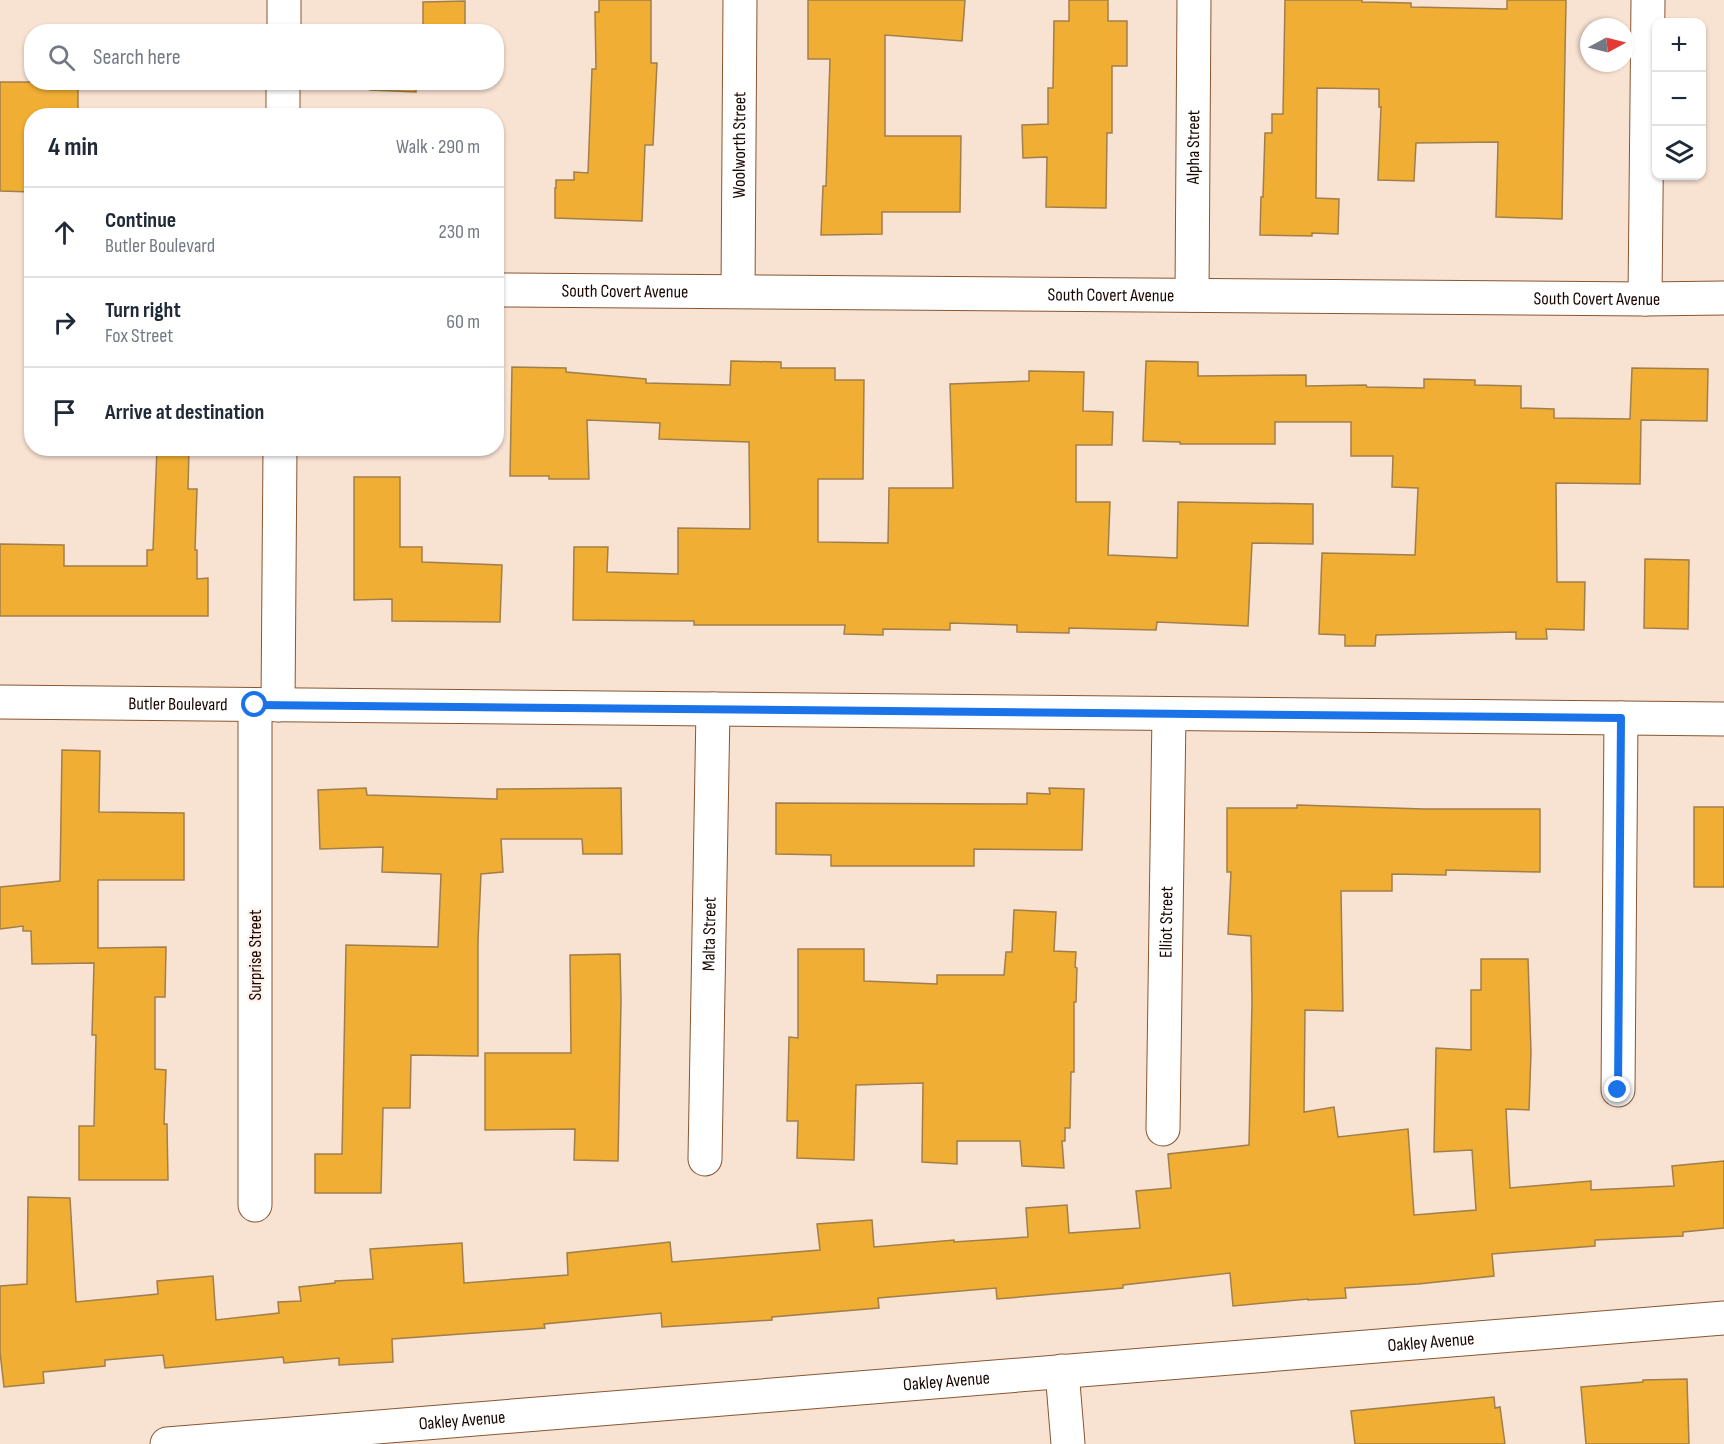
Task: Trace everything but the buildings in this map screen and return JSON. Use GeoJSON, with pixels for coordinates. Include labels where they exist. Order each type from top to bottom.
{"type":"FeatureCollection","features":[{"type":"Feature","properties":{"kind":"street"},"geometry":{"type":"LineString","coordinates":[[284,0],[284,24]]}},
{"type":"Feature","properties":{"kind":"street","name":"Woolworth Street"},"geometry":{"type":"LineString","coordinates":[[738,291],[740,0]]}},
{"type":"Feature","properties":{"kind":"street","name":"Alpha Street"},"geometry":{"type":"LineString","coordinates":[[1192,294],[1194,0]]}},
{"type":"Feature","properties":{"kind":"street"},"geometry":{"type":"LineString","coordinates":[[1645,299],[1648,0]]}},
{"type":"Feature","properties":{"kind":"street"},"geometry":{"type":"LineString","coordinates":[[283,108],[284,90]]}},
{"type":"Feature","properties":{"kind":"street","name":"South Covert Avenue"},"geometry":{"type":"LineString","coordinates":[[504,290],[1724,298]]}},
{"type":"Feature","properties":{"kind":"street","name":"Surprise Street"},"geometry":{"type":"LineString","coordinates":[[255,1205],[267,705],[280,456]]}},
{"type":"Feature","properties":{"kind":"street","name":"Butler Boulevard"},"geometry":{"type":"LineString","coordinates":[[0,702],[1724,719]]}},
{"type":"Feature","properties":{"kind":"street","name":"Malta Street"},"geometry":{"type":"LineString","coordinates":[[705,1158],[713,709]]}},
{"type":"Feature","properties":{"kind":"street","name":"Elliot Street"},"geometry":{"type":"LineString","coordinates":[[1163,1129],[1169,714]]}},
{"type":"Feature","properties":{"kind":"street"},"geometry":{"type":"LineString","coordinates":[[1618,1090],[1621,718]]}},
{"type":"Feature","properties":{"kind":"street","name":"Oakley Avenue"},"geometry":{"type":"LineString","coordinates":[[167,1444],[1724,1317]]}},
{"type":"Feature","properties":{"kind":"street"},"geometry":{"type":"LineString","coordinates":[[1062,1371],[1068,1444]]}},
{"type":"Feature","properties":{"kind":"route"},"geometry":{"type":"LineString","coordinates":[[255,705],[1621,718],[1618,1090]]}}]}
